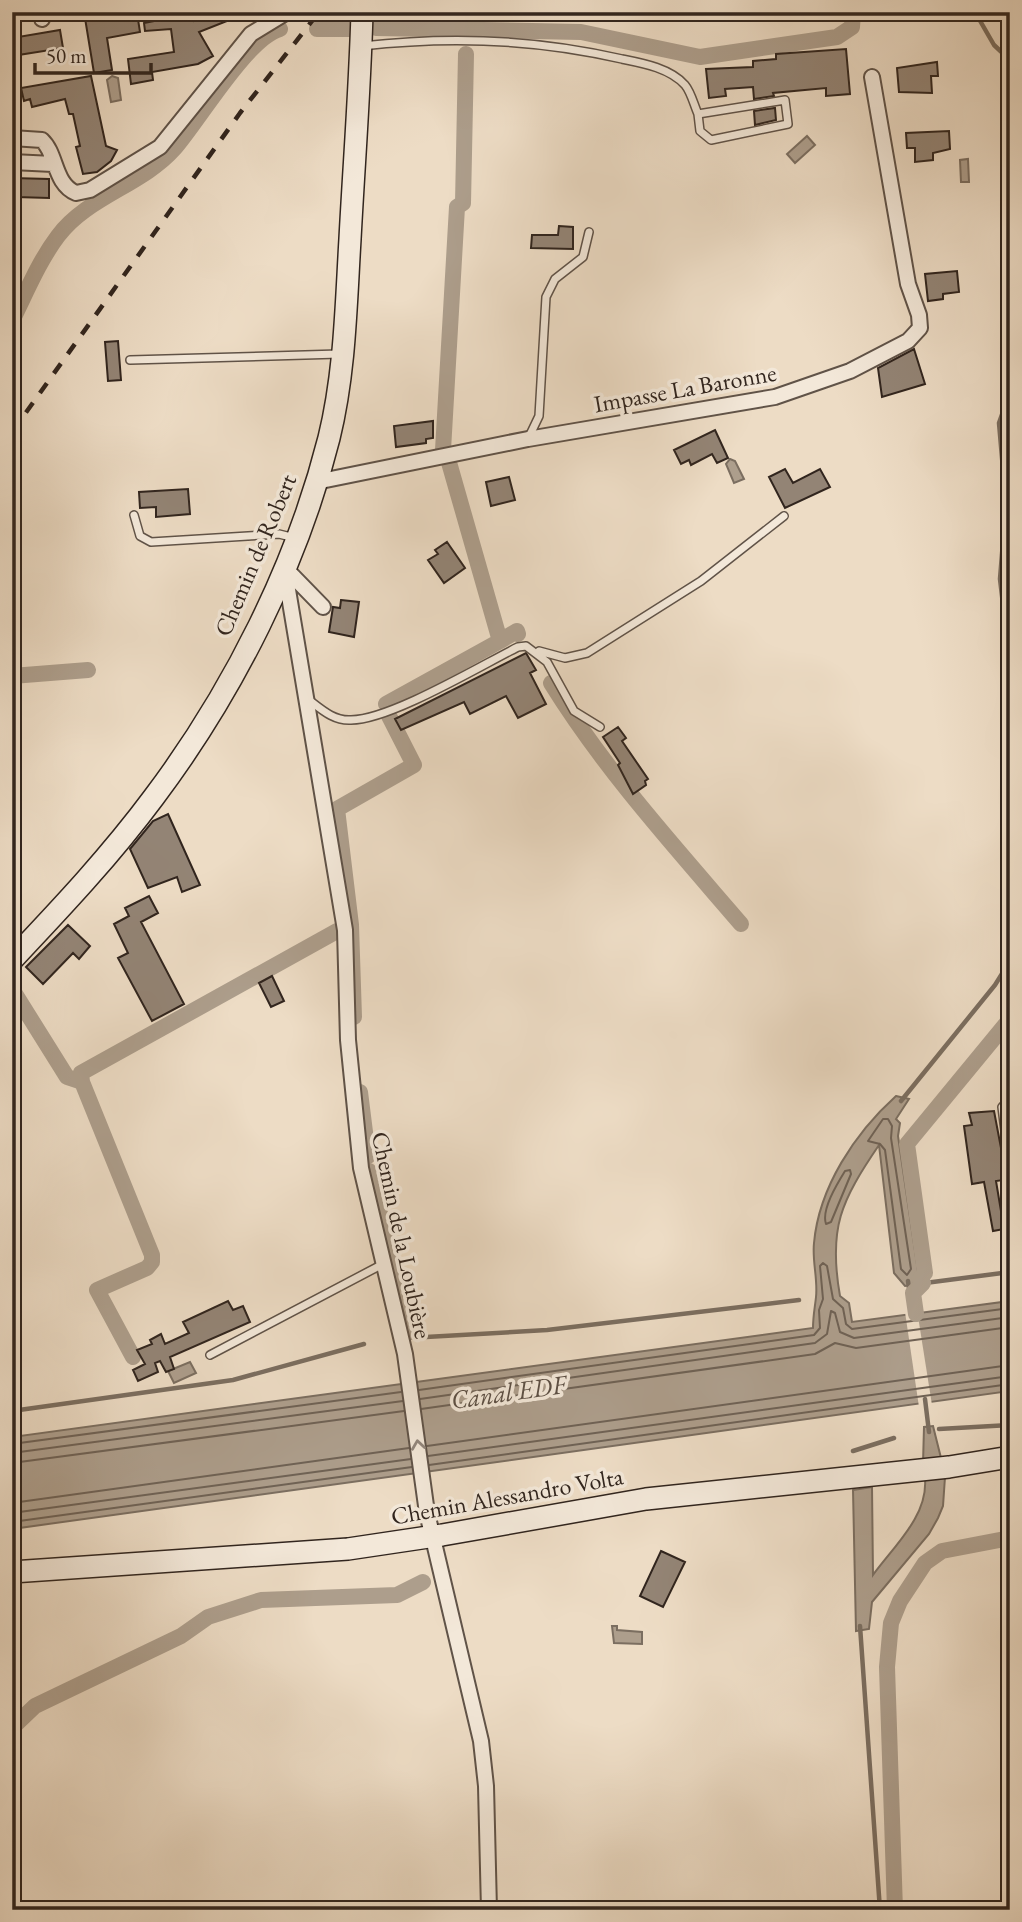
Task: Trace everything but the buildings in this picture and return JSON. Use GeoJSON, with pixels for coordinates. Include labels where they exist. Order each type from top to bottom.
{"type":"FeatureCollection","features":[{"type":"Feature","properties":{"kind":"street"},"geometry":{"type":"LineString","coordinates":[[12,138],[42,140],[49,147],[53,164],[67,187],[73,192],[81,193],[160,147],[251,33],[287,12]]}},
{"type":"Feature","properties":{"kind":"street","name":"Chemin de Robert"},"geometry":{"type":"LineString","coordinates":[[12,960],[99,866],[155,796],[231,677],[296,539],[329,438],[343,354],[362,15]]}},
{"type":"Feature","properties":{"kind":"street","name":"Impasse La Baronne"},"geometry":{"type":"LineString","coordinates":[[316,482],[528,439],[775,397],[850,371],[908,341],[920,328],[919,315],[908,284],[872,77]]}},
{"type":"Feature","properties":{"kind":"street"},"geometry":{"type":"LineString","coordinates":[[12,162],[53,164]]}},
{"type":"Feature","properties":{"kind":"street"},"geometry":{"type":"LineString","coordinates":[[284,567],[323,607]]}},
{"type":"Feature","properties":{"kind":"street","name":"Chemin de la Loubière"},"geometry":{"type":"LineString","coordinates":[[284,567],[345,930],[349,1052],[361,1168],[405,1354],[433,1537],[481,1741],[486,1786],[489,1910]]}},
{"type":"Feature","properties":{"kind":"street","name":"Chemin Alessandro Volta"},"geometry":{"type":"LineString","coordinates":[[12,1572],[348,1549],[433,1537],[646,1499],[949,1467],[1010,1457]]}},
{"type":"Feature","properties":{"kind":"lane"},"geometry":{"type":"LineString","coordinates":[[362,15],[526,16],[564,12]]}},
{"type":"Feature","properties":{"kind":"lane"},"geometry":{"type":"LineString","coordinates":[[361,46],[403,41],[520,41],[579,49],[644,64],[672,75],[687,86],[698,114],[700,131],[711,140],[788,124],[785,100],[698,114]]}},
{"type":"Feature","properties":{"kind":"lane"},"geometry":{"type":"LineString","coordinates":[[528,439],[540,416],[546,297],[555,279],[583,257],[589,232]]}},
{"type":"Feature","properties":{"kind":"lane"},"geometry":{"type":"LineString","coordinates":[[130,360],[343,354]]}},
{"type":"Feature","properties":{"kind":"lane"},"geometry":{"type":"LineString","coordinates":[[134,515],[140,536],[152,542],[279,534],[296,539]]}},
{"type":"Feature","properties":{"kind":"lane"},"geometry":{"type":"LineString","coordinates":[[306,698],[330,716],[350,720],[364,719],[390,711],[518,647],[565,658],[587,653],[701,581],[784,516]]}},
{"type":"Feature","properties":{"kind":"lane"},"geometry":{"type":"LineString","coordinates":[[531,648],[547,662],[574,711],[600,727]]}},
{"type":"Feature","properties":{"kind":"lane"},"geometry":{"type":"LineString","coordinates":[[1007,1147],[1002,1107],[1010,1098]]}},
{"type":"Feature","properties":{"kind":"lane"},"geometry":{"type":"LineString","coordinates":[[210,1355],[384,1264]]}},
{"type":"Feature","properties":{"kind":"water"},"geometry":{"type":"Polygon","coordinates":[[[112,76],[118,78],[121,100],[111,102],[107,80],[112,76]]]}},
{"type":"Feature","properties":{"kind":"water"},"geometry":{"type":"Polygon","coordinates":[[[807,136],[815,145],[795,163],[787,154],[807,136]]]}},
{"type":"Feature","properties":{"kind":"water"},"geometry":{"type":"Polygon","coordinates":[[[968,159],[969,182],[961,182],[960,160],[968,159]]]}},
{"type":"Feature","properties":{"kind":"water"},"geometry":{"type":"Polygon","coordinates":[[[730,459],[735,461],[744,479],[734,483],[726,464],[730,459]]]}},
{"type":"Feature","properties":{"kind":"water","name":"Canal EDF"},"geometry":{"type":"Polygon","coordinates":[[[896,1096],[909,1099],[896,1119],[900,1123],[898,1136],[918,1271],[913,1285],[905,1286],[894,1273],[879,1145],[855,1183],[841,1216],[836,1252],[840,1296],[849,1303],[852,1322],[1010,1301],[1010,1391],[12,1529],[12,1437],[813,1328],[816,1290],[814,1243],[823,1202],[853,1144],[896,1096]]]}},
{"type":"Feature","properties":{"kind":"water"},"geometry":{"type":"Polygon","coordinates":[[[190,1362],[196,1373],[174,1383],[168,1371],[190,1362]]]}},
{"type":"Feature","properties":{"kind":"water"},"geometry":{"type":"Polygon","coordinates":[[[933,1426],[942,1462],[923,1464],[924,1427],[933,1426]]]}},
{"type":"Feature","properties":{"kind":"water"},"geometry":{"type":"Polygon","coordinates":[[[945,1477],[943,1506],[929,1534],[872,1602],[869,1629],[856,1631],[853,1490],[872,1487],[873,1575],[915,1518],[921,1506],[925,1479],[945,1477]]]}},
{"type":"Feature","properties":{"kind":"water"},"geometry":{"type":"Polygon","coordinates":[[[612,1626],[617,1626],[617,1630],[642,1632],[642,1644],[614,1643],[612,1626]]]}},
{"type":"Feature","properties":{"kind":"pier"},"geometry":{"type":"Polygon","coordinates":[[[917,1310],[932,1405],[919,1407],[905,1312],[917,1310]]]}},
{"type":"Feature","properties":{"kind":"waterway"},"geometry":{"type":"LineString","coordinates":[[376,28],[581,32],[700,57],[837,37],[852,27],[853,12]]}},
{"type":"Feature","properties":{"kind":"waterway"},"geometry":{"type":"LineString","coordinates":[[975,12],[994,45],[1010,60]]}},
{"type":"Feature","properties":{"kind":"waterway"},"geometry":{"type":"LineString","coordinates":[[12,321],[33,277],[58,236],[84,211],[146,172],[174,149],[238,64],[267,36],[280,29]]}},
{"type":"Feature","properties":{"kind":"waterway"},"geometry":{"type":"LineString","coordinates":[[317,29],[350,29]]}},
{"type":"Feature","properties":{"kind":"waterway"},"geometry":{"type":"LineString","coordinates":[[443,450],[457,207],[463,203],[466,54]]}},
{"type":"Feature","properties":{"kind":"waterway"},"geometry":{"type":"LineString","coordinates":[[1010,392],[999,423],[1006,504],[1000,579],[1010,664]]}},
{"type":"Feature","properties":{"kind":"waterway"},"geometry":{"type":"LineString","coordinates":[[448,459],[500,641],[517,631],[518,634]]}},
{"type":"Feature","properties":{"kind":"waterway"},"geometry":{"type":"LineString","coordinates":[[386,704],[500,641]]}},
{"type":"Feature","properties":{"kind":"waterway"},"geometry":{"type":"LineString","coordinates":[[12,676],[88,670]]}},
{"type":"Feature","properties":{"kind":"waterway"},"geometry":{"type":"LineString","coordinates":[[551,683],[617,777],[741,924]]}},
{"type":"Feature","properties":{"kind":"waterway"},"geometry":{"type":"LineString","coordinates":[[354,1017],[351,925],[337,809],[414,765],[388,714]]}},
{"type":"Feature","properties":{"kind":"waterway"},"geometry":{"type":"LineString","coordinates":[[82,1082],[81,1073],[337,931]]}},
{"type":"Feature","properties":{"kind":"waterway"},"geometry":{"type":"LineString","coordinates":[[901,1101],[995,985],[1010,961]]}},
{"type":"Feature","properties":{"kind":"waterway"},"geometry":{"type":"LineString","coordinates":[[12,989],[67,1077],[82,1082],[152,1255],[152,1262],[147,1268],[97,1290],[133,1357]]}},
{"type":"Feature","properties":{"kind":"waterway"},"geometry":{"type":"LineString","coordinates":[[916,1314],[913,1293],[923,1283],[920,1279],[925,1273],[907,1144],[1010,1019]]}},
{"type":"Feature","properties":{"kind":"waterway"},"geometry":{"type":"LineString","coordinates":[[360,1092],[368,1156]]}},
{"type":"Feature","properties":{"kind":"waterway"},"geometry":{"type":"LineString","coordinates":[[369,1171],[411,1332]]}},
{"type":"Feature","properties":{"kind":"waterway"},"geometry":{"type":"LineString","coordinates":[[925,1283],[1010,1272]]}},
{"type":"Feature","properties":{"kind":"waterway"},"geometry":{"type":"LineString","coordinates":[[908,1281],[913,1318]]}},
{"type":"Feature","properties":{"kind":"waterway"},"geometry":{"type":"LineString","coordinates":[[426,1337],[547,1330],[799,1300]]}},
{"type":"Feature","properties":{"kind":"waterway"},"geometry":{"type":"LineString","coordinates":[[12,1411],[233,1380],[364,1344]]}},
{"type":"Feature","properties":{"kind":"waterway"},"geometry":{"type":"LineString","coordinates":[[925,1399],[929,1432]]}},
{"type":"Feature","properties":{"kind":"waterway"},"geometry":{"type":"LineString","coordinates":[[939,1429],[1010,1425]]}},
{"type":"Feature","properties":{"kind":"waterway"},"geometry":{"type":"LineString","coordinates":[[853,1451],[894,1438]]}},
{"type":"Feature","properties":{"kind":"waterway"},"geometry":{"type":"LineString","coordinates":[[895,1910],[887,1667],[891,1623],[900,1601],[925,1563],[942,1551],[1010,1538]]}},
{"type":"Feature","properties":{"kind":"waterway"},"geometry":{"type":"LineString","coordinates":[[12,1728],[35,1706],[181,1636],[208,1617],[261,1600],[397,1595],[423,1582]]}},
{"type":"Feature","properties":{"kind":"waterway"},"geometry":{"type":"LineString","coordinates":[[860,1626],[880,1910]]}},
{"type":"Feature","properties":{"kind":"railway"},"geometry":{"type":"LineString","coordinates":[[12,432],[240,113],[319,12]]}}]}
